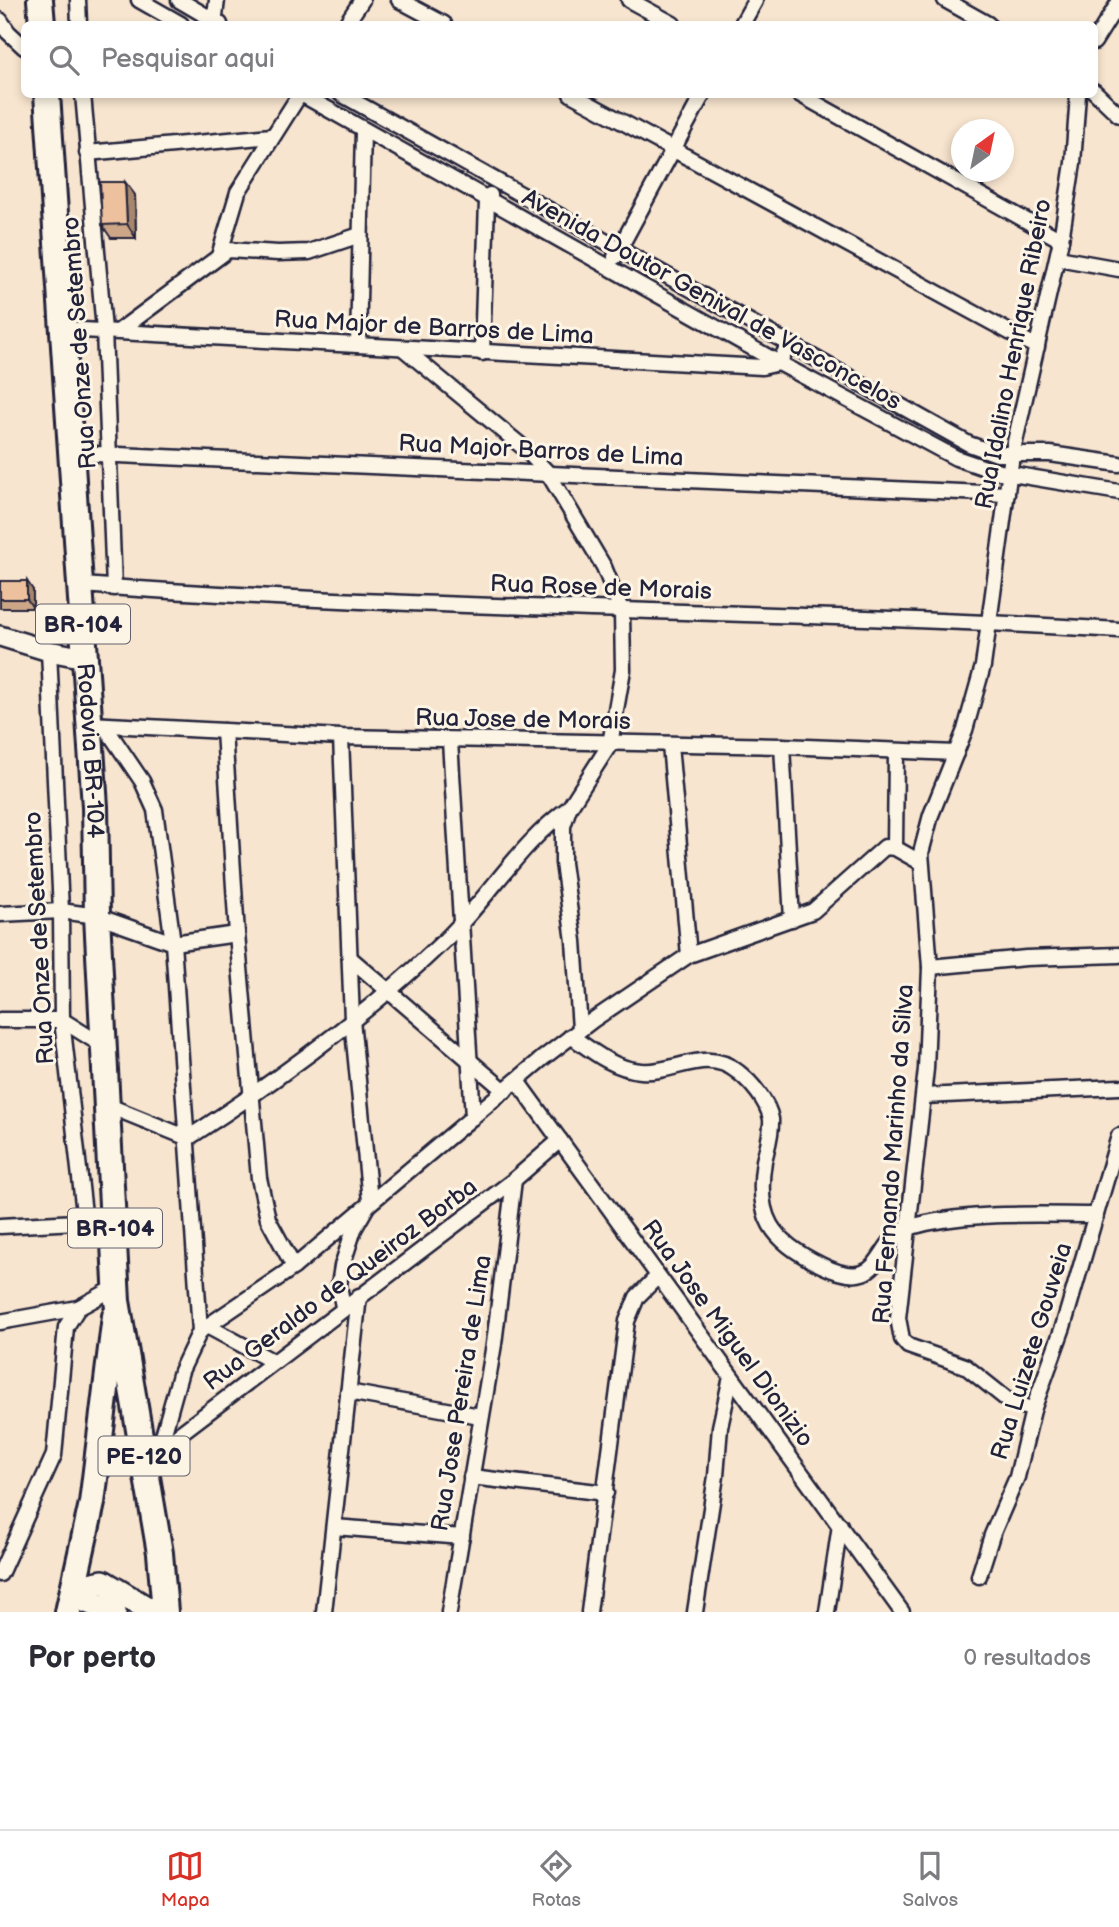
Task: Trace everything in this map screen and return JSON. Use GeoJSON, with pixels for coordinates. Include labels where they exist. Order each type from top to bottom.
{"type":"FeatureCollection","features":[{"type":"Feature","properties":{"kind":"highway"},"geometry":{"type":"LineString","coordinates":[[40,0],[42,21]]}},
{"type":"Feature","properties":{"kind":"highway","name":"Rodovia BR-104"},"geometry":{"type":"LineString","coordinates":[[47,98],[85,658],[97,724],[97,916],[115,1220]]}},
{"type":"Feature","properties":{"kind":"highway","name":"BR-104"},"geometry":{"type":"LineString","coordinates":[[71,1600],[92,1503],[107,1363],[118,1293],[115,1220]]}},
{"type":"Feature","properties":{"kind":"highway","name":"PE-120"},"geometry":{"type":"LineString","coordinates":[[118,1293],[152,1455],[165,1612]]}},
{"type":"Feature","properties":{"kind":"main road"},"geometry":{"type":"LineString","coordinates":[[71,1600],[103,1582],[153,1612]]}},
{"type":"Feature","properties":{"kind":"main road"},"geometry":{"type":"LineString","coordinates":[[71,1600],[87,1601],[114,1612]]}},
{"type":"Feature","properties":{"kind":"street"},"geometry":{"type":"LineString","coordinates":[[78,0],[79,21]]}},
{"type":"Feature","properties":{"kind":"street"},"geometry":{"type":"LineString","coordinates":[[139,0],[176,21]]}},
{"type":"Feature","properties":{"kind":"street"},"geometry":{"type":"LineString","coordinates":[[179,0],[212,21]]}},
{"type":"Feature","properties":{"kind":"street"},"geometry":{"type":"LineString","coordinates":[[217,21],[218,0]]}},
{"type":"Feature","properties":{"kind":"street"},"geometry":{"type":"LineString","coordinates":[[399,0],[438,21]]}},
{"type":"Feature","properties":{"kind":"street"},"geometry":{"type":"LineString","coordinates":[[629,0],[668,21]]}},
{"type":"Feature","properties":{"kind":"street"},"geometry":{"type":"LineString","coordinates":[[945,0],[983,21]]}},
{"type":"Feature","properties":{"kind":"street"},"geometry":{"type":"LineString","coordinates":[[743,21],[755,1]]}},
{"type":"Feature","properties":{"kind":"street"},"geometry":{"type":"LineString","coordinates":[[1098,36],[1119,2]]}},
{"type":"Feature","properties":{"kind":"street"},"geometry":{"type":"LineString","coordinates":[[348,21],[357,4]]}},
{"type":"Feature","properties":{"kind":"street"},"geometry":{"type":"LineString","coordinates":[[0,20],[21,44]]}},
{"type":"Feature","properties":{"kind":"street"},"geometry":{"type":"LineString","coordinates":[[1098,95],[1119,115]]}},
{"type":"Feature","properties":{"kind":"street","name":"Rua Onze de Setembro"},"geometry":{"type":"LineString","coordinates":[[83,98],[104,330],[111,454],[114,587]]}},
{"type":"Feature","properties":{"kind":"street"},"geometry":{"type":"LineString","coordinates":[[219,256],[238,191],[298,98]]}},
{"type":"Feature","properties":{"kind":"street","name":"Avenida Doutor Genival de Vasconcelos"},"geometry":{"type":"LineString","coordinates":[[308,98],[487,201],[956,458],[980,468],[1119,492]]}},
{"type":"Feature","properties":{"kind":"street","name":"Avenida Doutor Genival de Vasconcelos"},"geometry":{"type":"LineString","coordinates":[[348,98],[618,251],[969,444],[1012,455],[1050,454],[1119,464]]}},
{"type":"Feature","properties":{"kind":"street"},"geometry":{"type":"LineString","coordinates":[[578,98],[1037,347]]}},
{"type":"Feature","properties":{"kind":"street"},"geometry":{"type":"LineString","coordinates":[[609,267],[701,98]]}},
{"type":"Feature","properties":{"kind":"street"},"geometry":{"type":"LineString","coordinates":[[806,98],[1061,240]]}},
{"type":"Feature","properties":{"kind":"street","name":"Rua Idalino Henrique Ribeiro"},"geometry":{"type":"LineString","coordinates":[[991,622],[1012,455],[1061,240],[1073,163],[1078,98]]}},
{"type":"Feature","properties":{"kind":"street"},"geometry":{"type":"LineString","coordinates":[[358,345],[363,131]]}},
{"type":"Feature","properties":{"kind":"street"},"geometry":{"type":"LineString","coordinates":[[87,153],[272,136]]}},
{"type":"Feature","properties":{"kind":"street"},"geometry":{"type":"LineString","coordinates":[[482,353],[487,201],[496,181]]}},
{"type":"Feature","properties":{"kind":"street"},"geometry":{"type":"LineString","coordinates":[[119,331],[233,248],[278,253],[309,252],[360,235]]}},
{"type":"Feature","properties":{"kind":"street"},"geometry":{"type":"LineString","coordinates":[[1058,258],[1119,269]]}},
{"type":"Feature","properties":{"kind":"street","name":"Rua Major de Barros de Lima"},"geometry":{"type":"LineString","coordinates":[[64,329],[762,367],[779,363]]}},
{"type":"Feature","properties":{"kind":"street"},"geometry":{"type":"LineString","coordinates":[[779,363],[789,344]]}},
{"type":"Feature","properties":{"kind":"street"},"geometry":{"type":"LineString","coordinates":[[404,349],[524,448],[548,473],[604,567],[622,612],[623,670],[610,744],[569,808],[563,826],[562,848],[574,941],[575,1033]]}},
{"type":"Feature","properties":{"kind":"street","name":"Rua Major Barros de Lima"},"geometry":{"type":"LineString","coordinates":[[73,453],[1007,494]]}},
{"type":"Feature","properties":{"kind":"street","name":"Rua Rose de Morais"},"geometry":{"type":"LineString","coordinates":[[82,585],[622,612],[991,622],[1119,630]]}},
{"type":"Feature","properties":{"kind":"street","name":"Rua Fernando Marinho da Silva"},"geometry":{"type":"LineString","coordinates":[[991,622],[975,701],[926,830],[920,862],[930,967],[924,1096],[898,1318],[902,1339],[917,1350],[965,1366],[1009,1401],[1033,1410]]}},
{"type":"Feature","properties":{"kind":"street"},"geometry":{"type":"LineString","coordinates":[[0,636],[49,652],[85,658]]}},
{"type":"Feature","properties":{"kind":"street","name":"Rua Onze de Setembro"},"geometry":{"type":"LineString","coordinates":[[49,652],[61,911],[62,1020],[85,1222]]}},
{"type":"Feature","properties":{"kind":"street"},"geometry":{"type":"LineString","coordinates":[[97,724],[142,781],[155,810],[173,943],[203,1329]]}},
{"type":"Feature","properties":{"kind":"street","name":"Rua Jose de Morais"},"geometry":{"type":"LineString","coordinates":[[97,724],[450,741],[782,746],[956,754]]}},
{"type":"Feature","properties":{"kind":"street"},"geometry":{"type":"LineString","coordinates":[[224,731],[237,934],[262,1203],[294,1267]]}},
{"type":"Feature","properties":{"kind":"street"},"geometry":{"type":"LineString","coordinates":[[341,737],[352,1020],[370,1201],[354,1229],[342,1266],[339,1284],[344,1307]]}},
{"type":"Feature","properties":{"kind":"street"},"geometry":{"type":"LineString","coordinates":[[450,741],[473,1117]]}},
{"type":"Feature","properties":{"kind":"street"},"geometry":{"type":"LineString","coordinates":[[670,746],[689,955]]}},
{"type":"Feature","properties":{"kind":"street"},"geometry":{"type":"LineString","coordinates":[[782,746],[792,919]]}},
{"type":"Feature","properties":{"kind":"street"},"geometry":{"type":"LineString","coordinates":[[895,848],[896,753]]}},
{"type":"Feature","properties":{"kind":"street"},"geometry":{"type":"LineString","coordinates":[[188,1138],[253,1097],[389,992],[460,924],[536,837],[569,808]]}},
{"type":"Feature","properties":{"kind":"street"},"geometry":{"type":"LineString","coordinates":[[152,1455],[181,1371],[203,1329],[294,1267],[575,1033],[689,955],[792,919],[822,905],[880,849],[895,848],[920,862]]}},
{"type":"Feature","properties":{"kind":"street"},"geometry":{"type":"LineString","coordinates":[[0,914],[61,911],[97,916],[173,943],[237,934]]}},
{"type":"Feature","properties":{"kind":"street"},"geometry":{"type":"LineString","coordinates":[[930,967],[1026,958],[1119,955]]}},
{"type":"Feature","properties":{"kind":"street"},"geometry":{"type":"LineString","coordinates":[[350,958],[505,1091]]}},
{"type":"Feature","properties":{"kind":"street"},"geometry":{"type":"LineString","coordinates":[[0,1020],[62,1020],[105,1047]]}},
{"type":"Feature","properties":{"kind":"street"},"geometry":{"type":"LineString","coordinates":[[575,1033],[610,1061],[630,1069],[653,1071],[708,1060],[722,1063],[738,1072],[758,1094],[771,1119],[763,1171],[765,1220],[781,1240],[811,1260],[846,1273],[865,1272],[910,1227],[969,1219],[1096,1214]]}},
{"type":"Feature","properties":{"kind":"street","name":"Rua Jose Miguel Dionizio"},"geometry":{"type":"LineString","coordinates":[[517,1081],[902,1612]]}},
{"type":"Feature","properties":{"kind":"street"},"geometry":{"type":"LineString","coordinates":[[924,1096],[1119,1087]]}},
{"type":"Feature","properties":{"kind":"street"},"geometry":{"type":"LineString","coordinates":[[109,1106],[188,1138]]}},
{"type":"Feature","properties":{"kind":"street","name":"Rua Luizete Gouveia"},"geometry":{"type":"LineString","coordinates":[[979,1576],[992,1535],[1017,1477],[1033,1410],[1063,1327],[1119,1136]]}},
{"type":"Feature","properties":{"kind":"street","name":"Rua Geraldo de Queiroz Borba"},"geometry":{"type":"LineString","coordinates":[[152,1455],[514,1180],[560,1140]]}},
{"type":"Feature","properties":{"kind":"street","name":"Rua Jose Pereira de Lima"},"geometry":{"type":"LineString","coordinates":[[449,1612],[499,1310],[514,1180]]}},
{"type":"Feature","properties":{"kind":"street"},"geometry":{"type":"LineString","coordinates":[[0,1226],[115,1220]]}},
{"type":"Feature","properties":{"kind":"street"},"geometry":{"type":"LineString","coordinates":[[589,1612],[627,1321],[637,1297],[657,1277]]}},
{"type":"Feature","properties":{"kind":"street"},"geometry":{"type":"LineString","coordinates":[[0,1322],[78,1308],[118,1293]]}},
{"type":"Feature","properties":{"kind":"street"},"geometry":{"type":"LineString","coordinates":[[324,1612],[359,1296]]}},
{"type":"Feature","properties":{"kind":"street"},"geometry":{"type":"LineString","coordinates":[[1,1568],[54,1455],[66,1327],[78,1308]]}},
{"type":"Feature","properties":{"kind":"street"},"geometry":{"type":"LineString","coordinates":[[203,1329],[274,1362]]}},
{"type":"Feature","properties":{"kind":"street"},"geometry":{"type":"LineString","coordinates":[[695,1612],[716,1476],[720,1427],[731,1377]]}},
{"type":"Feature","properties":{"kind":"street"},"geometry":{"type":"LineString","coordinates":[[348,1392],[480,1416]]}},
{"type":"Feature","properties":{"kind":"street"},"geometry":{"type":"LineString","coordinates":[[471,1477],[606,1493]]}},
{"type":"Feature","properties":{"kind":"street"},"geometry":{"type":"LineString","coordinates":[[827,1612],[840,1525]]}},
{"type":"Feature","properties":{"kind":"street"},"geometry":{"type":"LineString","coordinates":[[334,1527],[462,1537]]}},
{"type":"Feature","properties":{"kind":"building"},"geometry":{"type":"Polygon","coordinates":[[[100,182],[125,182],[127,224],[102,225],[100,182]]]}},
{"type":"Feature","properties":{"kind":"building"},"geometry":{"type":"Polygon","coordinates":[[[0,581],[27,581],[27,599],[0,599],[0,581]]]}}]}
